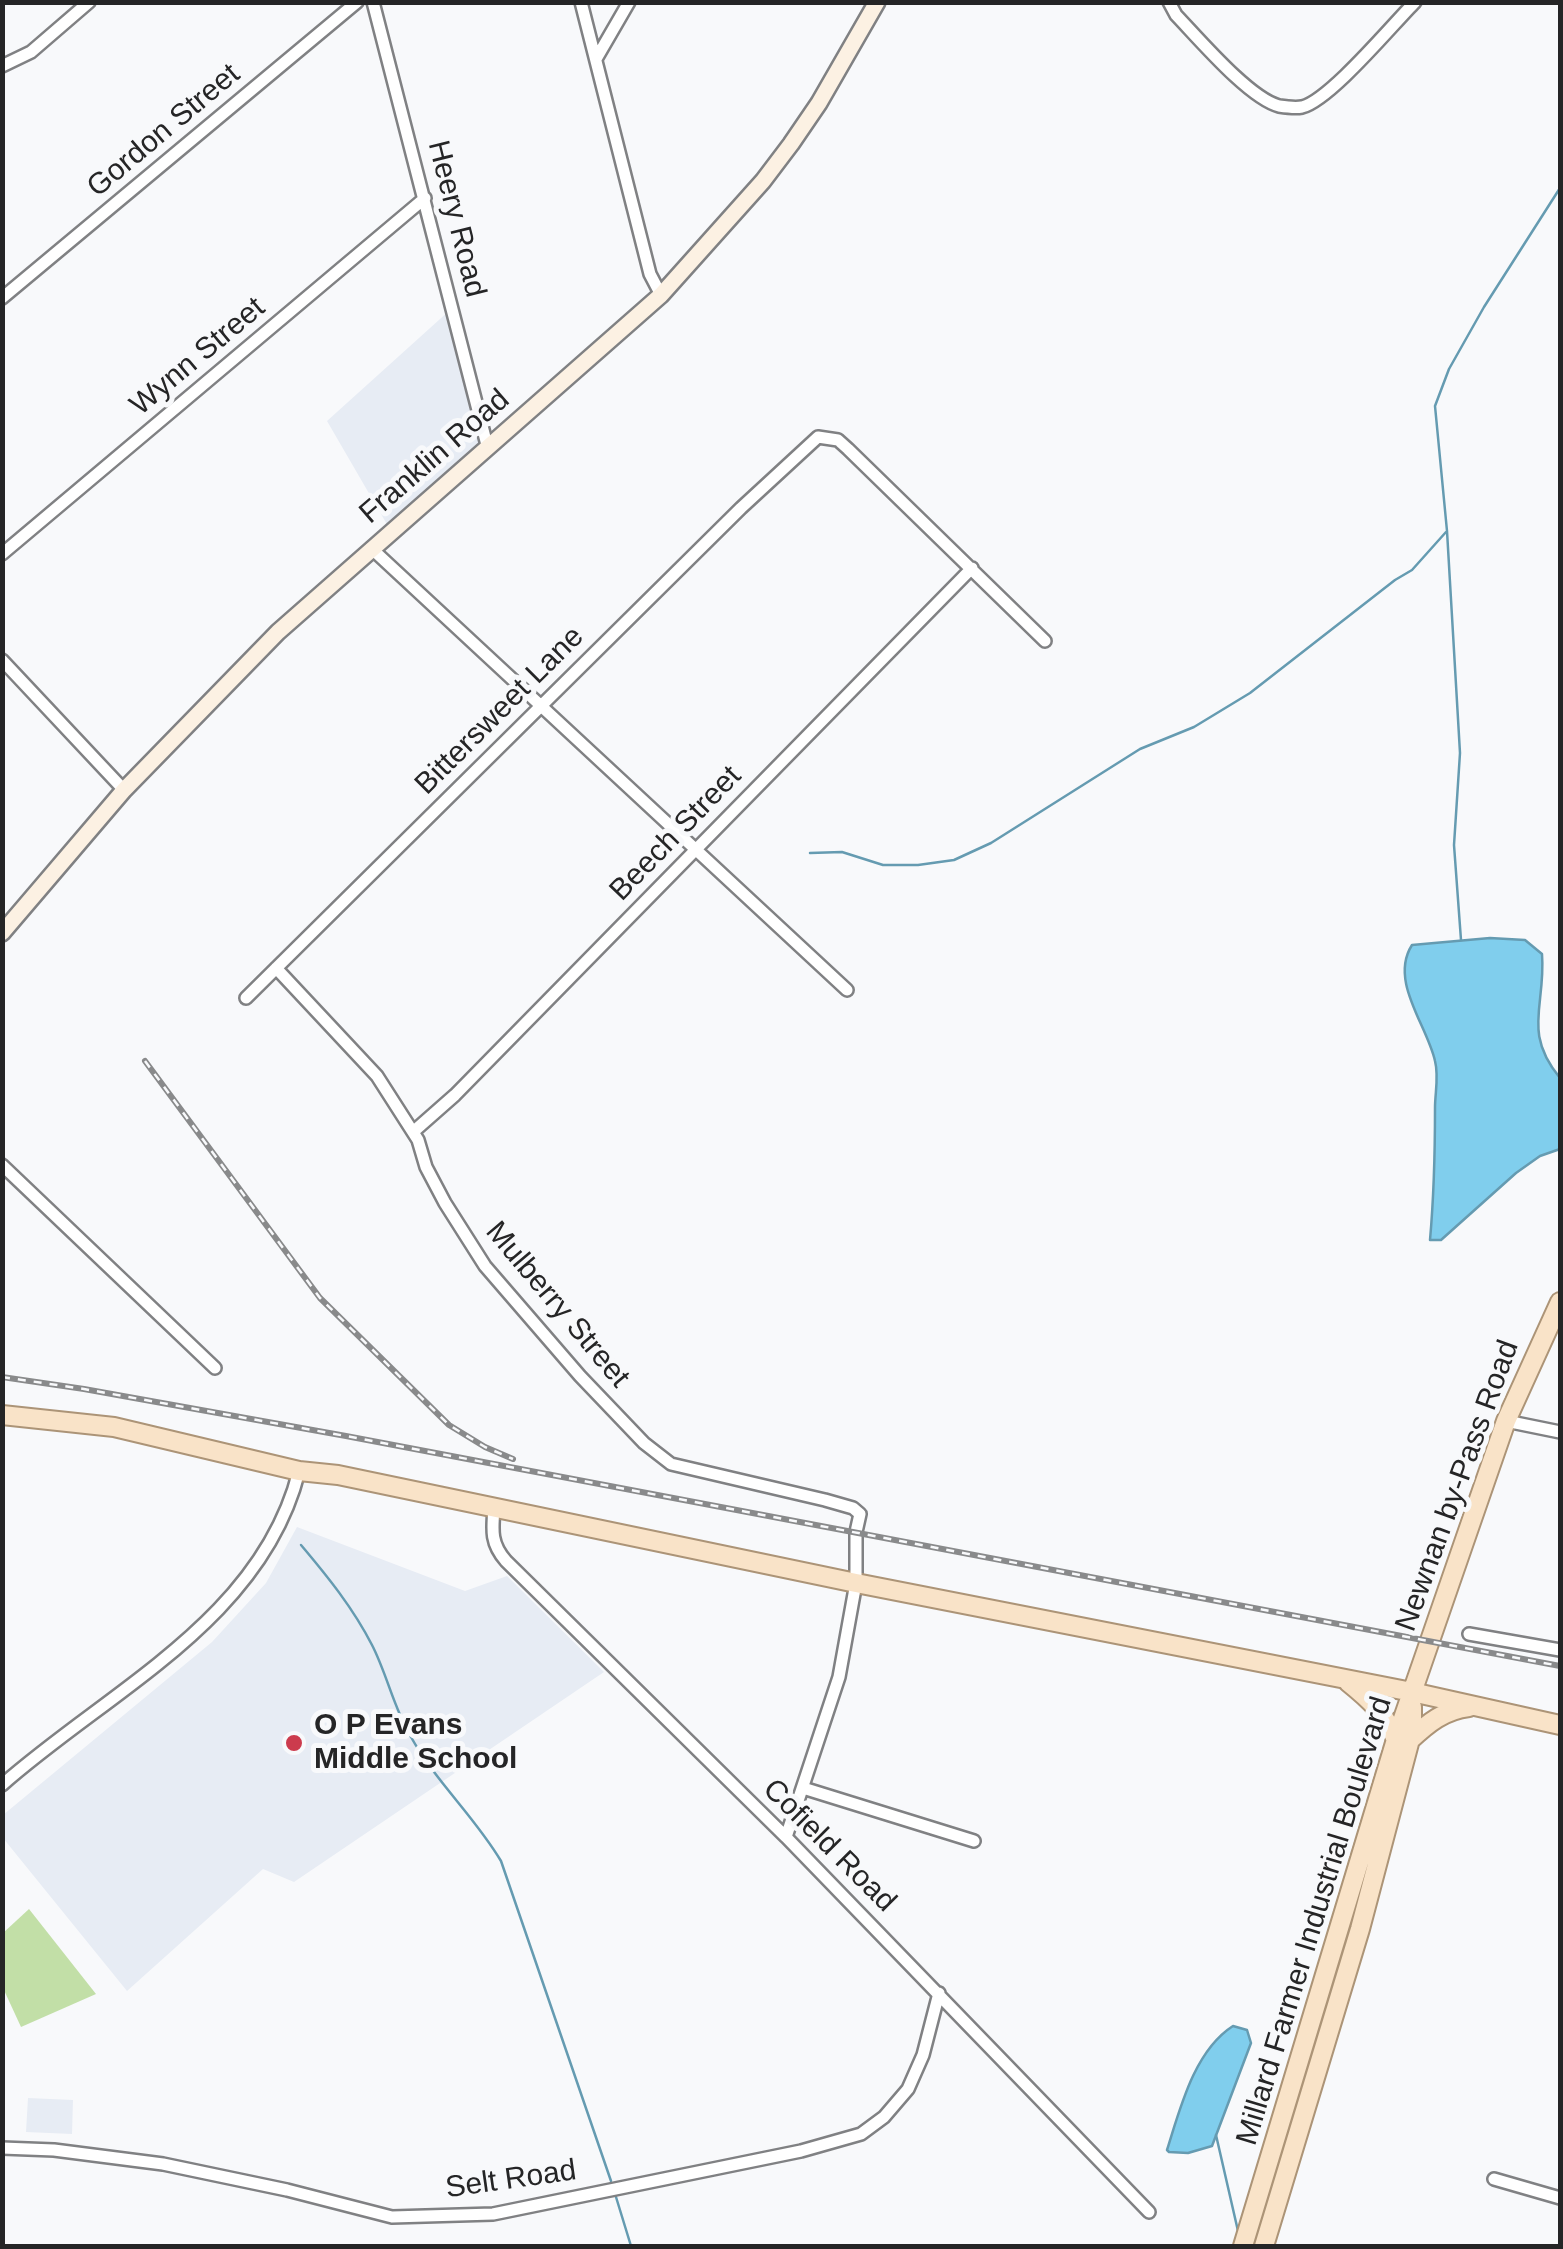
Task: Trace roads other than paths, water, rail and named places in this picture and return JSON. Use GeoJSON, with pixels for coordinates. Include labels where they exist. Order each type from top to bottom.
{"type":"FeatureCollection","features":[{"type":"Feature","properties":{"kind":"main road","name":"Franklin Road"},"geometry":{"type":"LineString","coordinates":[[2,933],[124,790],[278,632],[661,295],[782,156],[819,104],[877,2]]}},
{"type":"Feature","properties":{"kind":"main road","name":"Newnan by-Pass Road"},"geometry":{"type":"LineString","coordinates":[[1412,1692],[1506,1421],[1560,1302]]}},
{"type":"Feature","properties":{"kind":"main road"},"geometry":{"type":"LineString","coordinates":[[2,1414],[114,1427],[299,1471],[338,1475],[1560,1724]]}},
{"type":"Feature","properties":{"kind":"main road"},"geometry":{"type":"LineString","coordinates":[[1344,1678],[1373,1702],[1403,1740],[1453,1709],[1478,1706]]}},
{"type":"Feature","properties":{"kind":"main road","name":"Millard Farmer Industrial Boulevard"},"geometry":{"type":"LineString","coordinates":[[1264,2246],[1360,1929],[1412,1692]]}},
{"type":"Feature","properties":{"kind":"main road","name":"Millard Farmer Industrial Boulevard"},"geometry":{"type":"LineString","coordinates":[[1243,2246],[1403,1740]]}},
{"type":"Feature","properties":{"kind":"street"},"geometry":{"type":"LineString","coordinates":[[2,66],[31,52],[89,2]]}},
{"type":"Feature","properties":{"kind":"street","name":"Gordon Street"},"geometry":{"type":"LineString","coordinates":[[2,298],[357,2]]}},
{"type":"Feature","properties":{"kind":"street","name":"Heery Road"},"geometry":{"type":"LineString","coordinates":[[373,2],[488,448]]}},
{"type":"Feature","properties":{"kind":"street"},"geometry":{"type":"LineString","coordinates":[[581,2],[650,274],[661,295]]}},
{"type":"Feature","properties":{"kind":"street"},"geometry":{"type":"LineString","coordinates":[[596,59],[629,2]]}},
{"type":"Feature","properties":{"kind":"street"},"geometry":{"type":"LineString","coordinates":[[1169,2],[1176,16],[1243,84],[1276,106],[1300,108],[1342,77],[1415,2]]}},
{"type":"Feature","properties":{"kind":"street","name":"Wynn Street"},"geometry":{"type":"LineString","coordinates":[[2,554],[425,198]]}},
{"type":"Feature","properties":{"kind":"street","name":"Bittersweet Lane"},"geometry":{"type":"LineString","coordinates":[[246,998],[790,460],[818,437],[838,440],[1045,642]]}},
{"type":"Feature","properties":{"kind":"street"},"geometry":{"type":"LineString","coordinates":[[371,548],[847,990]]}},
{"type":"Feature","properties":{"kind":"street","name":"Beech Street"},"geometry":{"type":"LineString","coordinates":[[413,1132],[455,1096],[972,568]]}},
{"type":"Feature","properties":{"kind":"street"},"geometry":{"type":"LineString","coordinates":[[2,660],[124,790]]}},
{"type":"Feature","properties":{"kind":"street","name":"Mulberry Street"},"geometry":{"type":"LineString","coordinates":[[276,968],[361,1056],[413,1132],[445,1203],[486,1266],[644,1444],[671,1464],[852,1508],[860,1514],[856,1583]]}},
{"type":"Feature","properties":{"kind":"street"},"geometry":{"type":"LineString","coordinates":[[2,1165],[215,1368]]}},
{"type":"Feature","properties":{"kind":"street"},"geometry":{"type":"LineString","coordinates":[[1506,1421],[1560,1432]]}},
{"type":"Feature","properties":{"kind":"street"},"geometry":{"type":"LineString","coordinates":[[2,1785],[66,1731],[109,1703],[218,1609],[257,1564],[273,1538],[291,1501],[299,1471]]}},
{"type":"Feature","properties":{"kind":"street","name":"Cofield Road"},"geometry":{"type":"LineString","coordinates":[[494,1509],[492,1535],[500,1553],[786,1837],[1148,2212]]}},
{"type":"Feature","properties":{"kind":"street"},"geometry":{"type":"LineString","coordinates":[[786,1837],[840,1678],[856,1583]]}},
{"type":"Feature","properties":{"kind":"street"},"geometry":{"type":"LineString","coordinates":[[1469,1634],[1560,1650]]}},
{"type":"Feature","properties":{"kind":"street"},"geometry":{"type":"LineString","coordinates":[[804,1788],[974,1841]]}},
{"type":"Feature","properties":{"kind":"street","name":"Selt Road"},"geometry":{"type":"LineString","coordinates":[[2,2148],[54,2150],[163,2164],[287,2190],[392,2218],[493,2214],[801,2151],[861,2134],[884,2117],[908,2089],[923,2055],[939,1993]]}},
{"type":"Feature","properties":{"kind":"street"},"geometry":{"type":"LineString","coordinates":[[1494,2179],[1560,2198]]}},
{"type":"Feature","properties":{"kind":"water"},"geometry":{"type":"Polygon","coordinates":[[[1490,938],[1525,940],[1542,954],[1539,1032],[1548,1062],[1560,1078],[1560,1149],[1540,1156],[1516,1173],[1441,1240],[1430,1240],[1437,1073],[1407,988],[1406,959],[1412,945],[1490,938]]]}},
{"type":"Feature","properties":{"kind":"water"},"geometry":{"type":"Polygon","coordinates":[[[1233,2026],[1247,2030],[1251,2043],[1212,2146],[1188,2153],[1169,2152],[1177,2117],[1198,2065],[1233,2026]]]}},
{"type":"Feature","properties":{"kind":"waterway"},"geometry":{"type":"LineString","coordinates":[[1461,940],[1454,845],[1460,753],[1435,406],[1449,369],[1484,307],[1560,188]]}},
{"type":"Feature","properties":{"kind":"waterway"},"geometry":{"type":"LineString","coordinates":[[810,853],[842,852],[883,865],[918,865],[954,860],[991,843],[1140,749],[1194,727],[1250,693],[1412,570],[1446,532]]}},
{"type":"Feature","properties":{"kind":"waterway"},"geometry":{"type":"LineString","coordinates":[[301,1545],[365,1631],[405,1726],[421,1753],[501,1861],[611,2181]]}},
{"type":"Feature","properties":{"kind":"waterway"},"geometry":{"type":"LineString","coordinates":[[1216,2135],[1238,2231]]}},
{"type":"Feature","properties":{"kind":"waterway"},"geometry":{"type":"LineString","coordinates":[[616,2197],[631,2246]]}},
{"type":"Feature","properties":{"kind":"railway"},"geometry":{"type":"LineString","coordinates":[[145,1061],[320,1298],[449,1425],[513,1459]]}},
{"type":"Feature","properties":{"kind":"railway"},"geometry":{"type":"LineString","coordinates":[[2,1377],[346,1436],[1560,1666]]}},
{"type":"Feature","properties":{"kind":"place","name":"O P Evans Middle School"},"geometry":{"type":"Point","coordinates":[294,1743]}}]}
